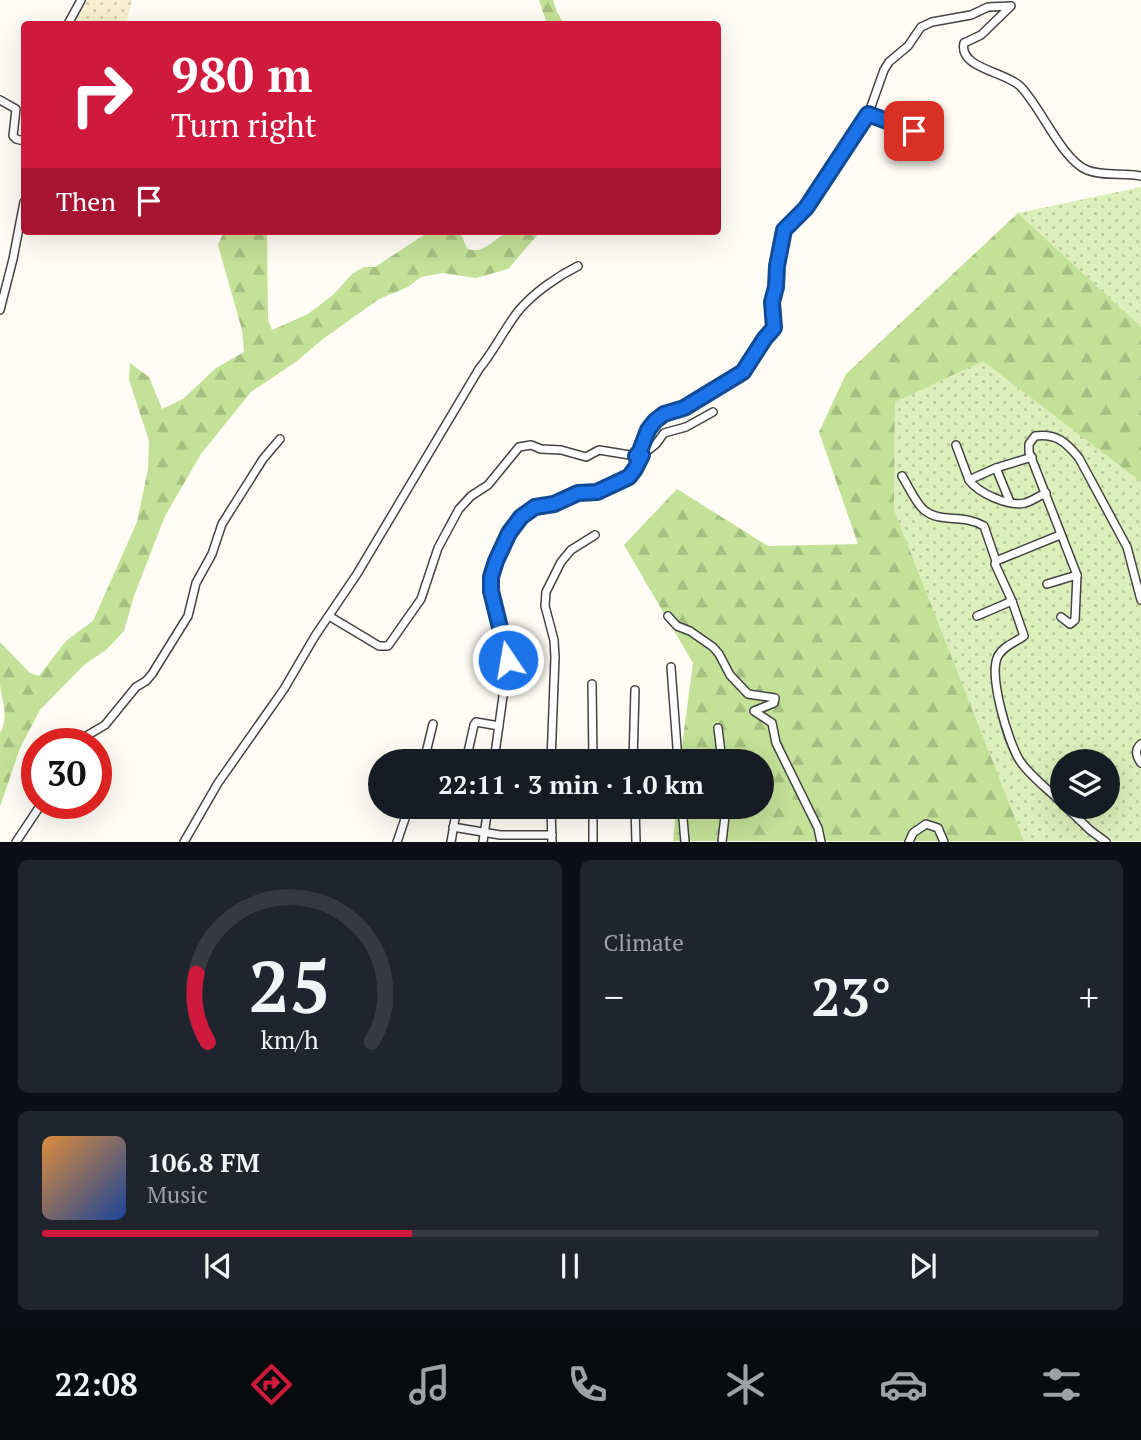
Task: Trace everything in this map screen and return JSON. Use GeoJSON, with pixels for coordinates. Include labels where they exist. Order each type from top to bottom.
{"type":"FeatureCollection","features":[{"type":"Feature","properties":{"kind":"street"},"geometry":{"type":"LineString","coordinates":[[70,21],[81,0]]}},
{"type":"Feature","properties":{"kind":"street"},"geometry":{"type":"LineString","coordinates":[[496,749],[508,660],[491,591],[491,577],[509,533],[521,517],[535,507],[554,504],[578,493],[597,492],[629,477],[635,469],[648,430],[655,421],[664,414],[684,408],[748,368],[775,325],[772,302],[784,230],[806,208],[868,114],[889,62],[908,46],[920,27],[939,20],[971,15],[988,7],[1013,3]]}},
{"type":"Feature","properties":{"kind":"street"},"geometry":{"type":"LineString","coordinates":[[1013,3],[981,35],[964,43],[962,47],[969,59],[974,64],[1016,82],[1028,95],[1067,153],[1086,170],[1103,174],[1141,176]]}},
{"type":"Feature","properties":{"kind":"street"},"geometry":{"type":"LineString","coordinates":[[0,100],[16,109],[13,136],[21,140]]}},
{"type":"Feature","properties":{"kind":"street"},"geometry":{"type":"LineString","coordinates":[[868,114],[937,139]]}},
{"type":"Feature","properties":{"kind":"street"},"geometry":{"type":"LineString","coordinates":[[0,310],[21,218]]}},
{"type":"Feature","properties":{"kind":"street"},"geometry":{"type":"LineString","coordinates":[[184,842],[218,783],[284,689],[399,506],[479,369],[494,351],[518,312],[564,273],[578,266]]}},
{"type":"Feature","properties":{"kind":"street"},"geometry":{"type":"LineString","coordinates":[[329,616],[379,646],[391,644],[421,599],[438,548],[459,509],[471,496],[488,485],[523,445],[561,450],[586,457],[599,450],[639,455],[656,444],[664,433],[686,427],[713,412]]}},
{"type":"Feature","properties":{"kind":"street"},"geometry":{"type":"LineString","coordinates":[[1061,617],[1070,624],[1075,620],[1077,575],[1029,452],[1029,444],[1035,436],[1055,436],[1074,452],[1127,547],[1141,600]]}},
{"type":"Feature","properties":{"kind":"street"},"geometry":{"type":"LineString","coordinates":[[101,728],[106,725],[136,687],[152,674],[188,615],[196,583],[212,554],[222,524],[263,459],[280,439]]}},
{"type":"Feature","properties":{"kind":"street"},"geometry":{"type":"LineString","coordinates":[[956,445],[969,480],[981,491],[1010,502],[1025,503],[1045,493]]}},
{"type":"Feature","properties":{"kind":"street"},"geometry":{"type":"LineString","coordinates":[[969,480],[1032,457]]}},
{"type":"Feature","properties":{"kind":"street"},"geometry":{"type":"LineString","coordinates":[[996,468],[1010,502]]}},
{"type":"Feature","properties":{"kind":"street"},"geometry":{"type":"LineString","coordinates":[[902,476],[922,508],[929,513],[946,518],[970,518],[984,526],[995,564],[1024,636],[1001,651],[996,659],[995,674],[1006,730],[1021,764],[1050,792]]}},
{"type":"Feature","properties":{"kind":"street"},"geometry":{"type":"LineString","coordinates":[[996,561],[1060,534]]}},
{"type":"Feature","properties":{"kind":"street"},"geometry":{"type":"LineString","coordinates":[[551,749],[554,649],[545,599],[570,550],[595,535]]}},
{"type":"Feature","properties":{"kind":"street"},"geometry":{"type":"LineString","coordinates":[[1047,584],[1077,575]]}},
{"type":"Feature","properties":{"kind":"street"},"geometry":{"type":"LineString","coordinates":[[977,616],[1012,601]]}},
{"type":"Feature","properties":{"kind":"street"},"geometry":{"type":"LineString","coordinates":[[668,617],[677,626],[690,631],[713,647],[730,675],[748,694],[775,698],[774,703],[754,711],[772,723],[776,743],[818,828],[821,842]]}},
{"type":"Feature","properties":{"kind":"street"},"geometry":{"type":"LineString","coordinates":[[671,667],[677,749]]}},
{"type":"Feature","properties":{"kind":"street"},"geometry":{"type":"LineString","coordinates":[[592,684],[593,749]]}},
{"type":"Feature","properties":{"kind":"street"},"geometry":{"type":"LineString","coordinates":[[633,749],[635,690]]}},
{"type":"Feature","properties":{"kind":"street"},"geometry":{"type":"LineString","coordinates":[[469,749],[477,722],[499,726]]}},
{"type":"Feature","properties":{"kind":"street"},"geometry":{"type":"LineString","coordinates":[[427,749],[433,724]]}},
{"type":"Feature","properties":{"kind":"street"},"geometry":{"type":"LineString","coordinates":[[718,728],[721,749]]}},
{"type":"Feature","properties":{"kind":"street"},"geometry":{"type":"LineString","coordinates":[[1141,744],[1136,754],[1141,763]]}},
{"type":"Feature","properties":{"kind":"street"},"geometry":{"type":"LineString","coordinates":[[16,842],[31,819]]}},
{"type":"Feature","properties":{"kind":"street"},"geometry":{"type":"LineString","coordinates":[[397,842],[405,819]]}},
{"type":"Feature","properties":{"kind":"street"},"geometry":{"type":"LineString","coordinates":[[451,842],[455,819]]}},
{"type":"Feature","properties":{"kind":"street"},"geometry":{"type":"LineString","coordinates":[[483,842],[486,819]]}},
{"type":"Feature","properties":{"kind":"street"},"geometry":{"type":"LineString","coordinates":[[453,827],[500,835],[552,838],[551,819]]}},
{"type":"Feature","properties":{"kind":"street"},"geometry":{"type":"LineString","coordinates":[[593,819],[593,842]]}},
{"type":"Feature","properties":{"kind":"street"},"geometry":{"type":"LineString","coordinates":[[635,819],[636,842]]}},
{"type":"Feature","properties":{"kind":"street"},"geometry":{"type":"LineString","coordinates":[[683,819],[685,842]]}},
{"type":"Feature","properties":{"kind":"street"},"geometry":{"type":"LineString","coordinates":[[722,842],[725,819]]}},
{"type":"Feature","properties":{"kind":"street"},"geometry":{"type":"LineString","coordinates":[[1079,819],[1105,842]]}},
{"type":"Feature","properties":{"kind":"street"},"geometry":{"type":"LineString","coordinates":[[909,842],[913,833],[926,824],[938,828],[944,842]]}},
{"type":"Feature","properties":{"kind":"shaded area"},"geometry":{"type":"Polygon","coordinates":[[[87,0],[132,0],[127,21],[76,21],[87,0]]]}},
{"type":"Feature","properties":{"kind":"green space"},"geometry":{"type":"Polygon","coordinates":[[[539,0],[553,0],[562,21],[546,21],[539,0]]]}},
{"type":"Feature","properties":{"kind":"green space"},"geometry":{"type":"Polygon","coordinates":[[[1141,187],[1141,327],[1018,213],[1141,187]]]}},
{"type":"Feature","properties":{"kind":"green space"},"geometry":{"type":"Polygon","coordinates":[[[1018,213],[1141,327],[1141,482],[983,361],[895,402],[894,510],[1024,841],[673,841],[675,819],[774,819],[774,749],[682,749],[693,663],[624,545],[677,489],[768,546],[858,544],[819,432],[846,374],[1018,213]]]}},
{"type":"Feature","properties":{"kind":"green space"},"geometry":{"type":"Polygon","coordinates":[[[222,235],[267,235],[268,320],[272,330],[308,314],[333,295],[352,274],[364,267],[375,267],[424,235],[462,235],[467,249],[474,250],[486,247],[503,235],[538,235],[508,269],[476,278],[443,273],[421,277],[408,287],[379,299],[251,392],[201,454],[165,516],[134,596],[124,631],[107,649],[83,666],[40,710],[31,728],[21,728],[21,746],[0,807],[0,733],[5,714],[0,683],[0,642],[30,673],[39,676],[66,641],[93,621],[137,522],[148,469],[149,441],[129,380],[130,363],[149,377],[162,409],[183,399],[216,368],[244,352],[242,330],[218,245],[222,235]]]}},
{"type":"Feature","properties":{"kind":"green space"},"geometry":{"type":"Polygon","coordinates":[[[983,360],[1141,482],[1141,841],[1024,841],[894,510],[895,402],[983,360]]]}},
{"type":"Feature","properties":{"kind":"route"},"geometry":{"type":"LineString","coordinates":[[508,660],[491,591],[491,577],[501,548],[515,524],[535,507],[554,504],[578,493],[597,492],[629,477],[642,455],[636,456],[645,442],[648,430],[655,421],[664,414],[684,408],[748,368],[774,328],[772,302],[780,240],[788,224],[806,208],[868,114],[914,131]]}}]}
